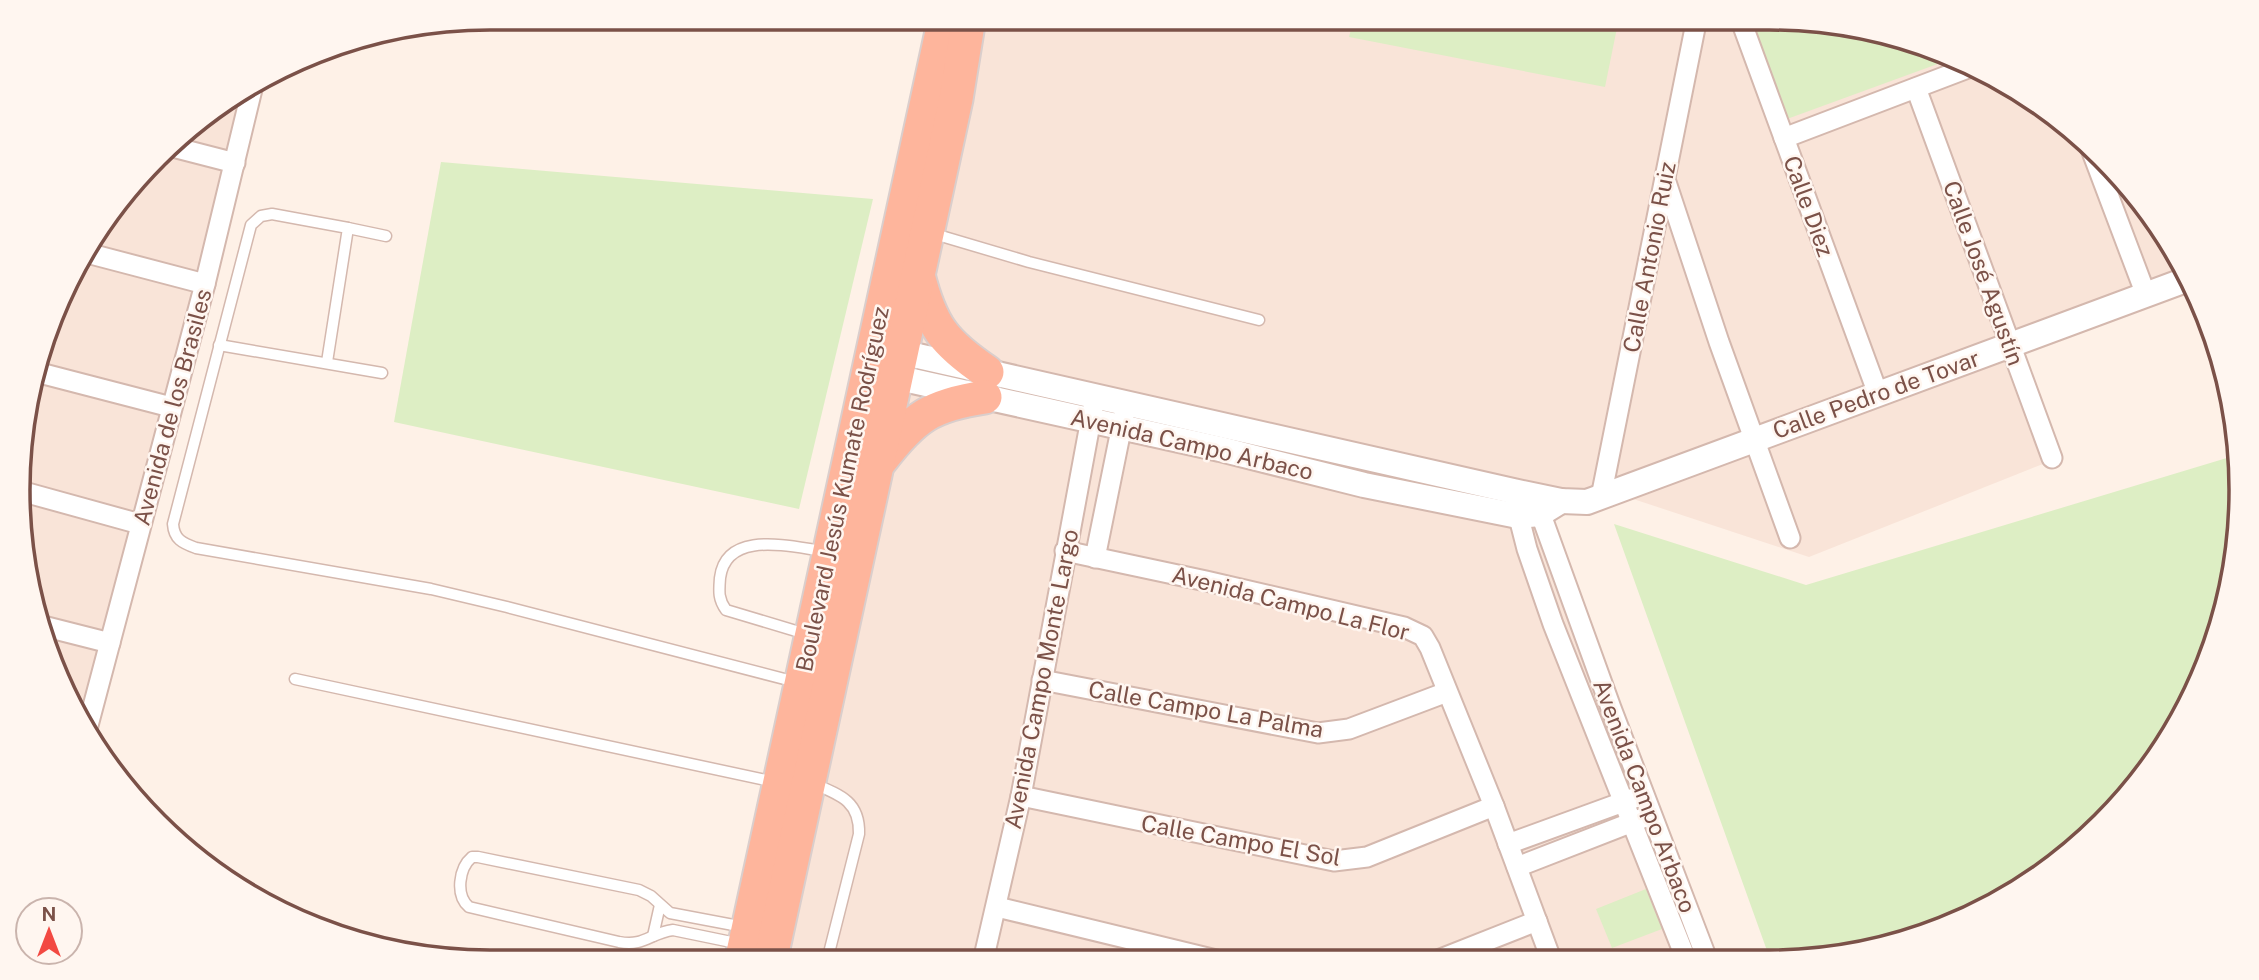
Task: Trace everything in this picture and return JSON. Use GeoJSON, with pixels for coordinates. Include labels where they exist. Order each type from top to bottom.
{"type":"FeatureCollection","features":[{"type":"Feature","properties":{"kind":"highway","name":"Boulevard Jesús Kumate Rodríguez"},"geometry":{"type":"LineString","coordinates":[[751,949],[877,464],[884,362],[943,30]]}},
{"type":"Feature","properties":{"kind":"highway","name":"Boulevard Jesús Kumate Rodríguez"},"geometry":{"type":"LineString","coordinates":[[794,783],[800,683],[828,551],[884,362],[918,275],[956,99],[966,30]]}},
{"type":"Feature","properties":{"kind":"highway"},"geometry":{"type":"LineString","coordinates":[[877,464],[902,432],[931,411],[958,401],[986,384],[937,326],[926,307],[918,275]]}},
{"type":"Feature","properties":{"kind":"street","name":"Calle Antonio Ruiz"},"geometry":{"type":"LineString","coordinates":[[1601,497],[1696,30]]}},
{"type":"Feature","properties":{"kind":"street","name":"Calle Diez"},"geometry":{"type":"LineString","coordinates":[[1744,30],[1878,394]]}},
{"type":"Feature","properties":{"kind":"street"},"geometry":{"type":"LineString","coordinates":[[1784,138],[1959,71]]}},
{"type":"Feature","properties":{"kind":"street","name":"Calle José Agustín"},"geometry":{"type":"LineString","coordinates":[[1916,88],[2052,458]]}},
{"type":"Feature","properties":{"kind":"street","name":"Avenida de los Brasiles"},"geometry":{"type":"LineString","coordinates":[[90,718],[205,284],[250,97]]}},
{"type":"Feature","properties":{"kind":"street"},"geometry":{"type":"LineString","coordinates":[[182,149],[235,163]]}},
{"type":"Feature","properties":{"kind":"street"},"geometry":{"type":"LineString","coordinates":[[2100,171],[2146,295]]}},
{"type":"Feature","properties":{"kind":"street"},"geometry":{"type":"LineString","coordinates":[[1665,178],[1790,538]]}},
{"type":"Feature","properties":{"kind":"street"},"geometry":{"type":"LineString","coordinates":[[94,255],[205,284]]}},
{"type":"Feature","properties":{"kind":"street","name":"Calle Pedro de Tovar"},"geometry":{"type":"LineString","coordinates":[[1533,503],[1587,502],[2180,282]]}},
{"type":"Feature","properties":{"kind":"street","name":"Avenida Campo Arbaco"},"geometry":{"type":"LineString","coordinates":[[884,362],[1093,408],[1126,403],[1533,503]]}},
{"type":"Feature","properties":{"kind":"street"},"geometry":{"type":"LineString","coordinates":[[44,374],[171,407]]}},
{"type":"Feature","properties":{"kind":"street"},"geometry":{"type":"LineString","coordinates":[[1095,558],[1126,403]]}},
{"type":"Feature","properties":{"kind":"street","name":"Avenida Campo Arbaco"},"geometry":{"type":"LineString","coordinates":[[1093,408],[1121,427],[1364,485],[1533,503]]}},
{"type":"Feature","properties":{"kind":"street","name":"Avenida Campo Monte Largo"},"geometry":{"type":"LineString","coordinates":[[986,950],[1021,796],[1093,408]]}},
{"type":"Feature","properties":{"kind":"street"},"geometry":{"type":"LineString","coordinates":[[30,494],[140,524]]}},
{"type":"Feature","properties":{"kind":"street","name":"Avenida Campo Arbaco"},"geometry":{"type":"LineString","coordinates":[[1533,503],[1704,950]]}},
{"type":"Feature","properties":{"kind":"street","name":"Avenida Campo Arbaco"},"geometry":{"type":"LineString","coordinates":[[1533,503],[1553,624],[1682,950]]}},
{"type":"Feature","properties":{"kind":"street","name":"Avenida Campo La Flor"},"geometry":{"type":"LineString","coordinates":[[1065,551],[1297,601],[1411,629],[1423,636],[1494,806],[1548,950]]}},
{"type":"Feature","properties":{"kind":"street"},"geometry":{"type":"LineString","coordinates":[[51,628],[110,643]]}},
{"type":"Feature","properties":{"kind":"street","name":"Calle Campo La Palma"},"geometry":{"type":"LineString","coordinates":[[1042,680],[1318,733],[1349,729],[1447,692]]}},
{"type":"Feature","properties":{"kind":"street"},"geometry":{"type":"LineString","coordinates":[[1508,844],[1644,795]]}},
{"type":"Feature","properties":{"kind":"street","name":"Calle Campo El Sol"},"geometry":{"type":"LineString","coordinates":[[1021,796],[1334,861],[1367,857],[1494,806]]}},
{"type":"Feature","properties":{"kind":"street"},"geometry":{"type":"LineString","coordinates":[[1517,867],[1652,815]]}},
{"type":"Feature","properties":{"kind":"street"},"geometry":{"type":"LineString","coordinates":[[997,907],[1175,950]]}},
{"type":"Feature","properties":{"kind":"street"},"geometry":{"type":"LineString","coordinates":[[1463,950],[1537,921]]}},
{"type":"Feature","properties":{"kind":"lane"},"geometry":{"type":"LineString","coordinates":[[386,236],[272,214],[261,216],[251,225],[173,524],[174,533],[183,544],[430,589],[800,683]]}},
{"type":"Feature","properties":{"kind":"lane"},"geometry":{"type":"LineString","coordinates":[[327,362],[348,228]]}},
{"type":"Feature","properties":{"kind":"lane"},"geometry":{"type":"LineString","coordinates":[[928,232],[1029,262],[1259,320]]}},
{"type":"Feature","properties":{"kind":"lane"},"geometry":{"type":"LineString","coordinates":[[219,345],[382,373]]}},
{"type":"Feature","properties":{"kind":"lane"},"geometry":{"type":"LineString","coordinates":[[810,636],[726,610],[719,596],[720,575],[724,561],[732,552],[748,545],[778,545],[828,551]]}},
{"type":"Feature","properties":{"kind":"lane"},"geometry":{"type":"LineString","coordinates":[[295,679],[833,792],[852,804],[860,823],[830,950]]}},
{"type":"Feature","properties":{"kind":"lane"},"geometry":{"type":"LineString","coordinates":[[472,857],[478,857],[639,890],[670,912],[751,949],[673,930],[646,941],[630,944],[476,910],[464,903],[460,884],[466,863],[472,857]]}},
{"type":"Feature","properties":{"kind":"lane"},"geometry":{"type":"LineString","coordinates":[[653,936],[660,905]]}},
{"type":"Feature","properties":{"kind":"shaded area"},"geometry":{"type":"Polygon","coordinates":[[[938,30],[1769,30],[1859,39],[1917,54],[1973,77],[2025,107],[2049,125],[2115,187],[2152,234],[2182,285],[2000,350],[2043,464],[1809,557],[1606,490],[1535,516],[1698,950],[752,950],[938,30]]]}},
{"type":"Feature","properties":{"kind":"shaded area"},"geometry":{"type":"Polygon","coordinates":[[[245,100],[84,708],[54,638],[45,609],[34,550],[31,460],[45,371],[77,286],[107,234],[165,165],[210,125],[245,100]]]}},
{"type":"Feature","properties":{"kind":"green space"},"geometry":{"type":"Polygon","coordinates":[[[1351,30],[1617,30],[1605,87],[1349,37],[1351,30]]]}},
{"type":"Feature","properties":{"kind":"green space"},"geometry":{"type":"Polygon","coordinates":[[[1754,30],[1799,31],[1859,39],[1888,45],[1940,63],[1787,119],[1754,30]]]}},
{"type":"Feature","properties":{"kind":"green space"},"geometry":{"type":"Polygon","coordinates":[[[441,162],[873,199],[799,509],[394,422],[441,162]]]}},
{"type":"Feature","properties":{"kind":"green space"},"geometry":{"type":"Polygon","coordinates":[[[2228,458],[2229,490],[2225,550],[2214,609],[2205,638],[2168,720],[2152,746],[2115,793],[2049,855],[2025,873],[1973,903],[1888,935],[1829,946],[1767,950],[1614,524],[1806,585],[2228,458]]]}},
{"type":"Feature","properties":{"kind":"green space"},"geometry":{"type":"Polygon","coordinates":[[[1646,889],[1662,929],[1612,948],[1596,909],[1646,889]]]}}]}
